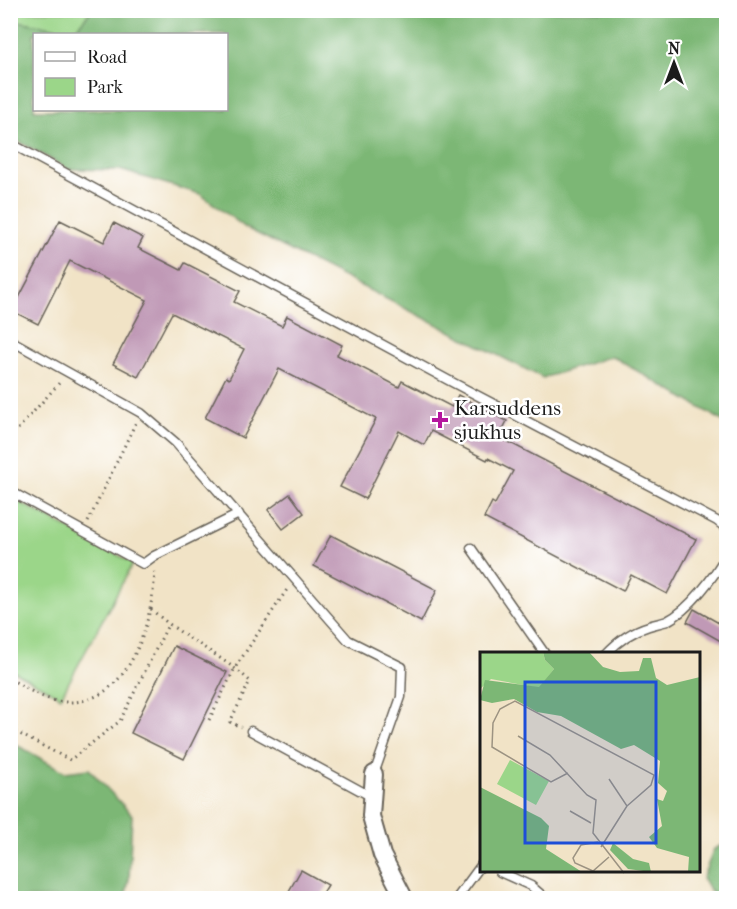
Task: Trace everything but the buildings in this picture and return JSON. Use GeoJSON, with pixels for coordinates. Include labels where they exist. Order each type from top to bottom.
{"type":"FeatureCollection","features":[{"type":"Feature","properties":{"kind":"street"},"geometry":{"type":"LineString","coordinates":[[374,774],[371,816],[382,855],[404,898]]}},
{"type":"Feature","properties":{"kind":"lane"},"geometry":{"type":"LineString","coordinates":[[10,143],[437,375],[717,521],[726,528]]}},
{"type":"Feature","properties":{"kind":"lane"},"geometry":{"type":"LineString","coordinates":[[10,340],[141,413],[176,443],[348,640],[402,667],[401,697],[374,774]]}},
{"type":"Feature","properties":{"kind":"lane"},"geometry":{"type":"LineString","coordinates":[[10,490],[143,564],[154,555],[240,514]]}},
{"type":"Feature","properties":{"kind":"lane"},"geometry":{"type":"LineString","coordinates":[[471,548],[544,652]]}},
{"type":"Feature","properties":{"kind":"lane"},"geometry":{"type":"LineString","coordinates":[[608,652],[630,634],[647,626],[665,622],[679,614],[708,581],[726,555]]}},
{"type":"Feature","properties":{"kind":"lane"},"geometry":{"type":"LineString","coordinates":[[251,731],[372,798]]}},
{"type":"Feature","properties":{"kind":"lane"},"geometry":{"type":"LineString","coordinates":[[457,898],[480,867]]}},
{"type":"Feature","properties":{"kind":"lane"},"geometry":{"type":"LineString","coordinates":[[502,873],[531,886],[545,898]]}},
{"type":"Feature","properties":{"kind":"path"},"geometry":{"type":"LineString","coordinates":[[10,438],[69,373]]}},
{"type":"Feature","properties":{"kind":"path"},"geometry":{"type":"LineString","coordinates":[[83,531],[141,413]]}},
{"type":"Feature","properties":{"kind":"path"},"geometry":{"type":"LineString","coordinates":[[10,679],[56,701],[72,702],[93,698],[109,688],[125,672],[144,634],[151,609],[154,555]]}},
{"type":"Feature","properties":{"kind":"path"},"geometry":{"type":"LineString","coordinates":[[209,720],[236,668],[294,578]]}},
{"type":"Feature","properties":{"kind":"path"},"geometry":{"type":"LineString","coordinates":[[151,609],[168,625],[236,668],[250,681],[230,722],[251,731]]}},
{"type":"Feature","properties":{"kind":"path"},"geometry":{"type":"LineString","coordinates":[[10,729],[70,760],[120,721],[168,625]]}},
{"type":"Feature","properties":{"kind":"green space"},"geometry":{"type":"Polygon","coordinates":[[[10,11],[91,11],[74,31],[11,20],[10,11]]]}},
{"type":"Feature","properties":{"kind":"green space"},"geometry":{"type":"Polygon","coordinates":[[[91,11],[726,11],[726,423],[612,356],[543,378],[246,228],[200,194],[120,170],[68,169],[11,137],[11,20],[74,31],[91,11]]]}},
{"type":"Feature","properties":{"kind":"green space"},"geometry":{"type":"Polygon","coordinates":[[[10,497],[133,563],[61,697],[11,670],[10,497]]]}},
{"type":"Feature","properties":{"kind":"green space"},"geometry":{"type":"Polygon","coordinates":[[[11,742],[65,772],[89,769],[132,815],[129,879],[125,898],[11,898],[11,742]]]}},
{"type":"Feature","properties":{"kind":"green space"},"geometry":{"type":"Polygon","coordinates":[[[726,843],[726,898],[716,898],[702,879],[714,849],[726,843]]]}},
{"type":"Feature","properties":{"kind":"place","name":"Karsuddens sjukhus"},"geometry":{"type":"Point","coordinates":[440,420]}}]}
